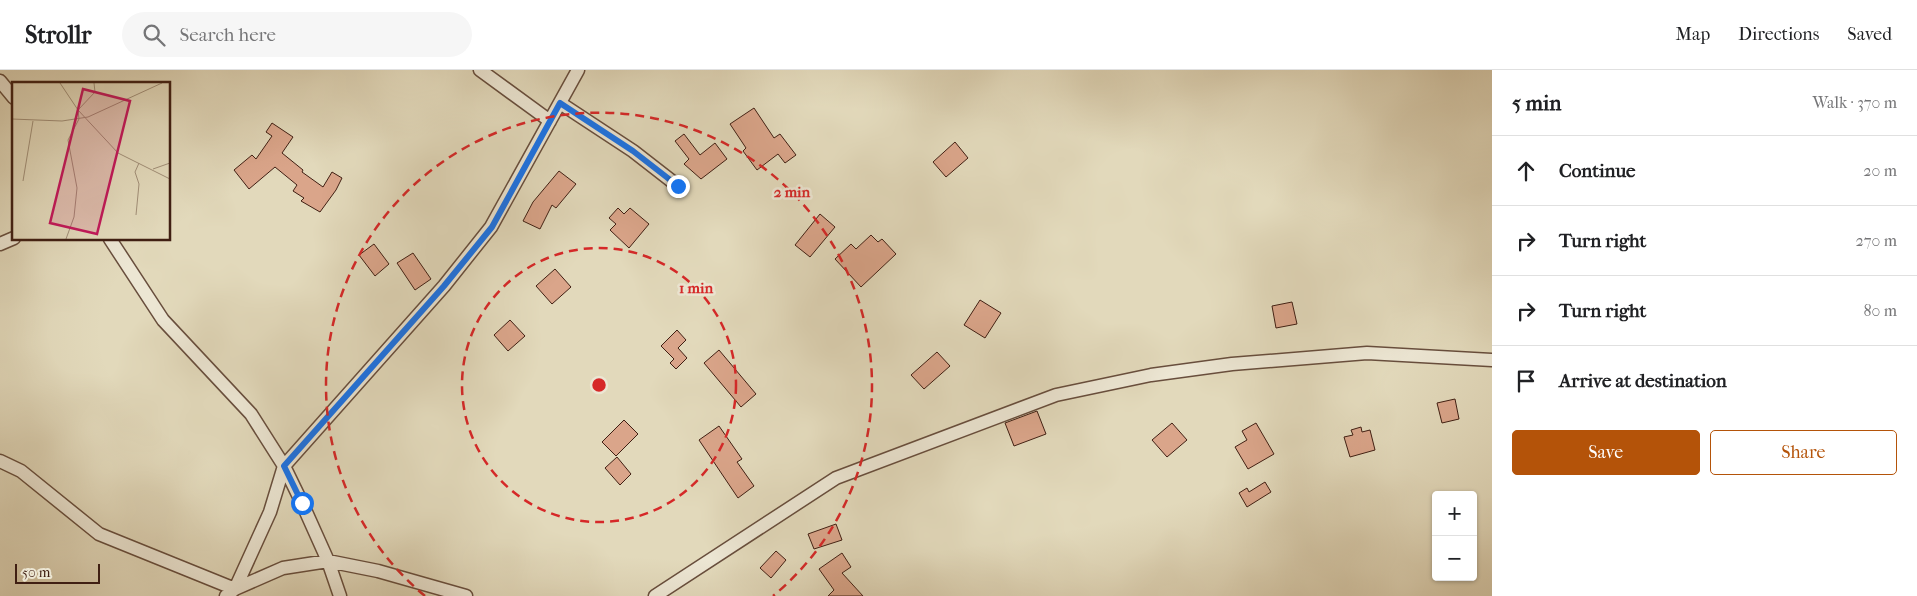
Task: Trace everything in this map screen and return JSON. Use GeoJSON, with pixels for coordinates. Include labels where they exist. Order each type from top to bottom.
{"type":"FeatureCollection","features":[{"type":"Feature","properties":{"kind":"street"},"geometry":{"type":"LineString","coordinates":[[480,70],[550,121]]}},
{"type":"Feature","properties":{"kind":"street"},"geometry":{"type":"LineString","coordinates":[[230,592],[270,512],[284,466],[444,286],[492,227],[578,70]]}},
{"type":"Feature","properties":{"kind":"street"},"geometry":{"type":"LineString","coordinates":[[0,81],[12,96]]}},
{"type":"Feature","properties":{"kind":"street"},"geometry":{"type":"LineString","coordinates":[[560,103],[633,151],[678,186]]}},
{"type":"Feature","properties":{"kind":"street"},"geometry":{"type":"LineString","coordinates":[[0,244],[12,239]]}},
{"type":"Feature","properties":{"kind":"street"},"geometry":{"type":"LineString","coordinates":[[111,240],[163,320],[251,414],[284,466],[328,561],[340,596]]}},
{"type":"Feature","properties":{"kind":"street"},"geometry":{"type":"LineString","coordinates":[[655,596],[836,478],[1056,395],[1160,373],[1232,364],[1357,353],[1492,360]]}},
{"type":"Feature","properties":{"kind":"street"},"geometry":{"type":"LineString","coordinates":[[0,460],[21,471],[99,534],[230,592],[283,568],[328,561],[378,571],[466,596]]}},
{"type":"Feature","properties":{"kind":"building"},"geometry":{"type":"Polygon","coordinates":[[[754,108],[774,138],[780,134],[796,155],[785,163],[778,154],[757,170],[743,151],[746,148],[730,124],[754,108]]]}},
{"type":"Feature","properties":{"kind":"building"},"geometry":{"type":"Polygon","coordinates":[[[272,123],[293,137],[282,153],[303,170],[302,172],[323,187],[332,172],[342,178],[320,212],[301,201],[304,198],[293,191],[297,185],[275,167],[249,189],[234,170],[252,155],[256,159],[272,136],[266,132],[272,123]]]}},
{"type":"Feature","properties":{"kind":"building"},"geometry":{"type":"Polygon","coordinates":[[[684,134],[700,155],[715,143],[727,159],[701,179],[684,164],[689,159],[675,141],[684,134]]]}},
{"type":"Feature","properties":{"kind":"building"},"geometry":{"type":"Polygon","coordinates":[[[955,142],[968,158],[946,177],[933,162],[955,142]]]}},
{"type":"Feature","properties":{"kind":"building"},"geometry":{"type":"Polygon","coordinates":[[[559,171],[576,184],[556,208],[552,205],[540,229],[523,221],[533,202],[559,171]]]}},
{"type":"Feature","properties":{"kind":"building"},"geometry":{"type":"Polygon","coordinates":[[[618,208],[624,214],[630,208],[649,224],[629,248],[610,230],[616,224],[609,218],[618,208]]]}},
{"type":"Feature","properties":{"kind":"building"},"geometry":{"type":"Polygon","coordinates":[[[820,214],[835,227],[810,257],[795,245],[820,214]]]}},
{"type":"Feature","properties":{"kind":"building"},"geometry":{"type":"Polygon","coordinates":[[[871,235],[878,242],[882,239],[896,254],[861,287],[835,259],[851,244],[856,249],[871,235]]]}},
{"type":"Feature","properties":{"kind":"building"},"geometry":{"type":"Polygon","coordinates":[[[374,244],[389,264],[375,276],[359,255],[374,244]]]}},
{"type":"Feature","properties":{"kind":"building"},"geometry":{"type":"Polygon","coordinates":[[[413,253],[431,279],[415,290],[397,263],[413,253]]]}},
{"type":"Feature","properties":{"kind":"building"},"geometry":{"type":"Polygon","coordinates":[[[555,269],[571,287],[552,304],[536,286],[555,269]]]}},
{"type":"Feature","properties":{"kind":"building"},"geometry":{"type":"Polygon","coordinates":[[[980,300],[1001,313],[985,338],[964,325],[980,300]]]}},
{"type":"Feature","properties":{"kind":"building"},"geometry":{"type":"Polygon","coordinates":[[[1292,302],[1297,324],[1276,328],[1272,306],[1292,302]]]}},
{"type":"Feature","properties":{"kind":"building"},"geometry":{"type":"Polygon","coordinates":[[[510,320],[525,336],[508,351],[494,335],[510,320]]]}},
{"type":"Feature","properties":{"kind":"building"},"geometry":{"type":"Polygon","coordinates":[[[677,330],[686,340],[678,348],[687,358],[676,369],[670,363],[674,359],[661,346],[677,330]]]}},
{"type":"Feature","properties":{"kind":"building"},"geometry":{"type":"Polygon","coordinates":[[[719,350],[756,394],[741,407],[704,363],[719,350]]]}},
{"type":"Feature","properties":{"kind":"building"},"geometry":{"type":"Polygon","coordinates":[[[937,352],[950,366],[924,389],[911,375],[937,352]]]}},
{"type":"Feature","properties":{"kind":"building"},"geometry":{"type":"Polygon","coordinates":[[[1455,399],[1459,419],[1442,423],[1437,403],[1455,399]]]}},
{"type":"Feature","properties":{"kind":"building"},"geometry":{"type":"Polygon","coordinates":[[[1037,411],[1046,434],[1014,446],[1005,423],[1037,411]]]}},
{"type":"Feature","properties":{"kind":"building"},"geometry":{"type":"Polygon","coordinates":[[[624,420],[638,434],[616,456],[602,442],[624,420]]]}},
{"type":"Feature","properties":{"kind":"building"},"geometry":{"type":"Polygon","coordinates":[[[1172,423],[1187,440],[1167,457],[1152,440],[1172,423]]]}},
{"type":"Feature","properties":{"kind":"building"},"geometry":{"type":"Polygon","coordinates":[[[1256,423],[1274,454],[1248,469],[1235,447],[1247,440],[1242,431],[1256,423]]]}},
{"type":"Feature","properties":{"kind":"building"},"geometry":{"type":"Polygon","coordinates":[[[719,426],[742,459],[737,462],[754,486],[738,498],[699,440],[719,426]]]}},
{"type":"Feature","properties":{"kind":"building"},"geometry":{"type":"Polygon","coordinates":[[[1361,427],[1362,432],[1370,430],[1375,450],[1350,457],[1344,437],[1353,435],[1351,430],[1361,427]]]}},
{"type":"Feature","properties":{"kind":"building"},"geometry":{"type":"Polygon","coordinates":[[[617,457],[631,474],[620,485],[605,468],[617,457]]]}},
{"type":"Feature","properties":{"kind":"building"},"geometry":{"type":"Polygon","coordinates":[[[1265,482],[1271,492],[1247,507],[1239,493],[1247,488],[1249,492],[1265,482]]]}},
{"type":"Feature","properties":{"kind":"building"},"geometry":{"type":"Polygon","coordinates":[[[836,524],[842,540],[814,549],[808,534],[836,524]]]}},
{"type":"Feature","properties":{"kind":"building"},"geometry":{"type":"Polygon","coordinates":[[[776,551],[786,560],[771,578],[760,568],[776,551]]]}},
{"type":"Feature","properties":{"kind":"building"},"geometry":{"type":"Polygon","coordinates":[[[842,553],[851,567],[842,573],[863,596],[828,596],[834,590],[819,569],[842,553]]]}},
{"type":"Feature","properties":{"kind":"route"},"geometry":{"type":"LineString","coordinates":[[302,503],[284,466],[444,286],[492,227],[560,103],[633,151],[678,186]]}}]}
